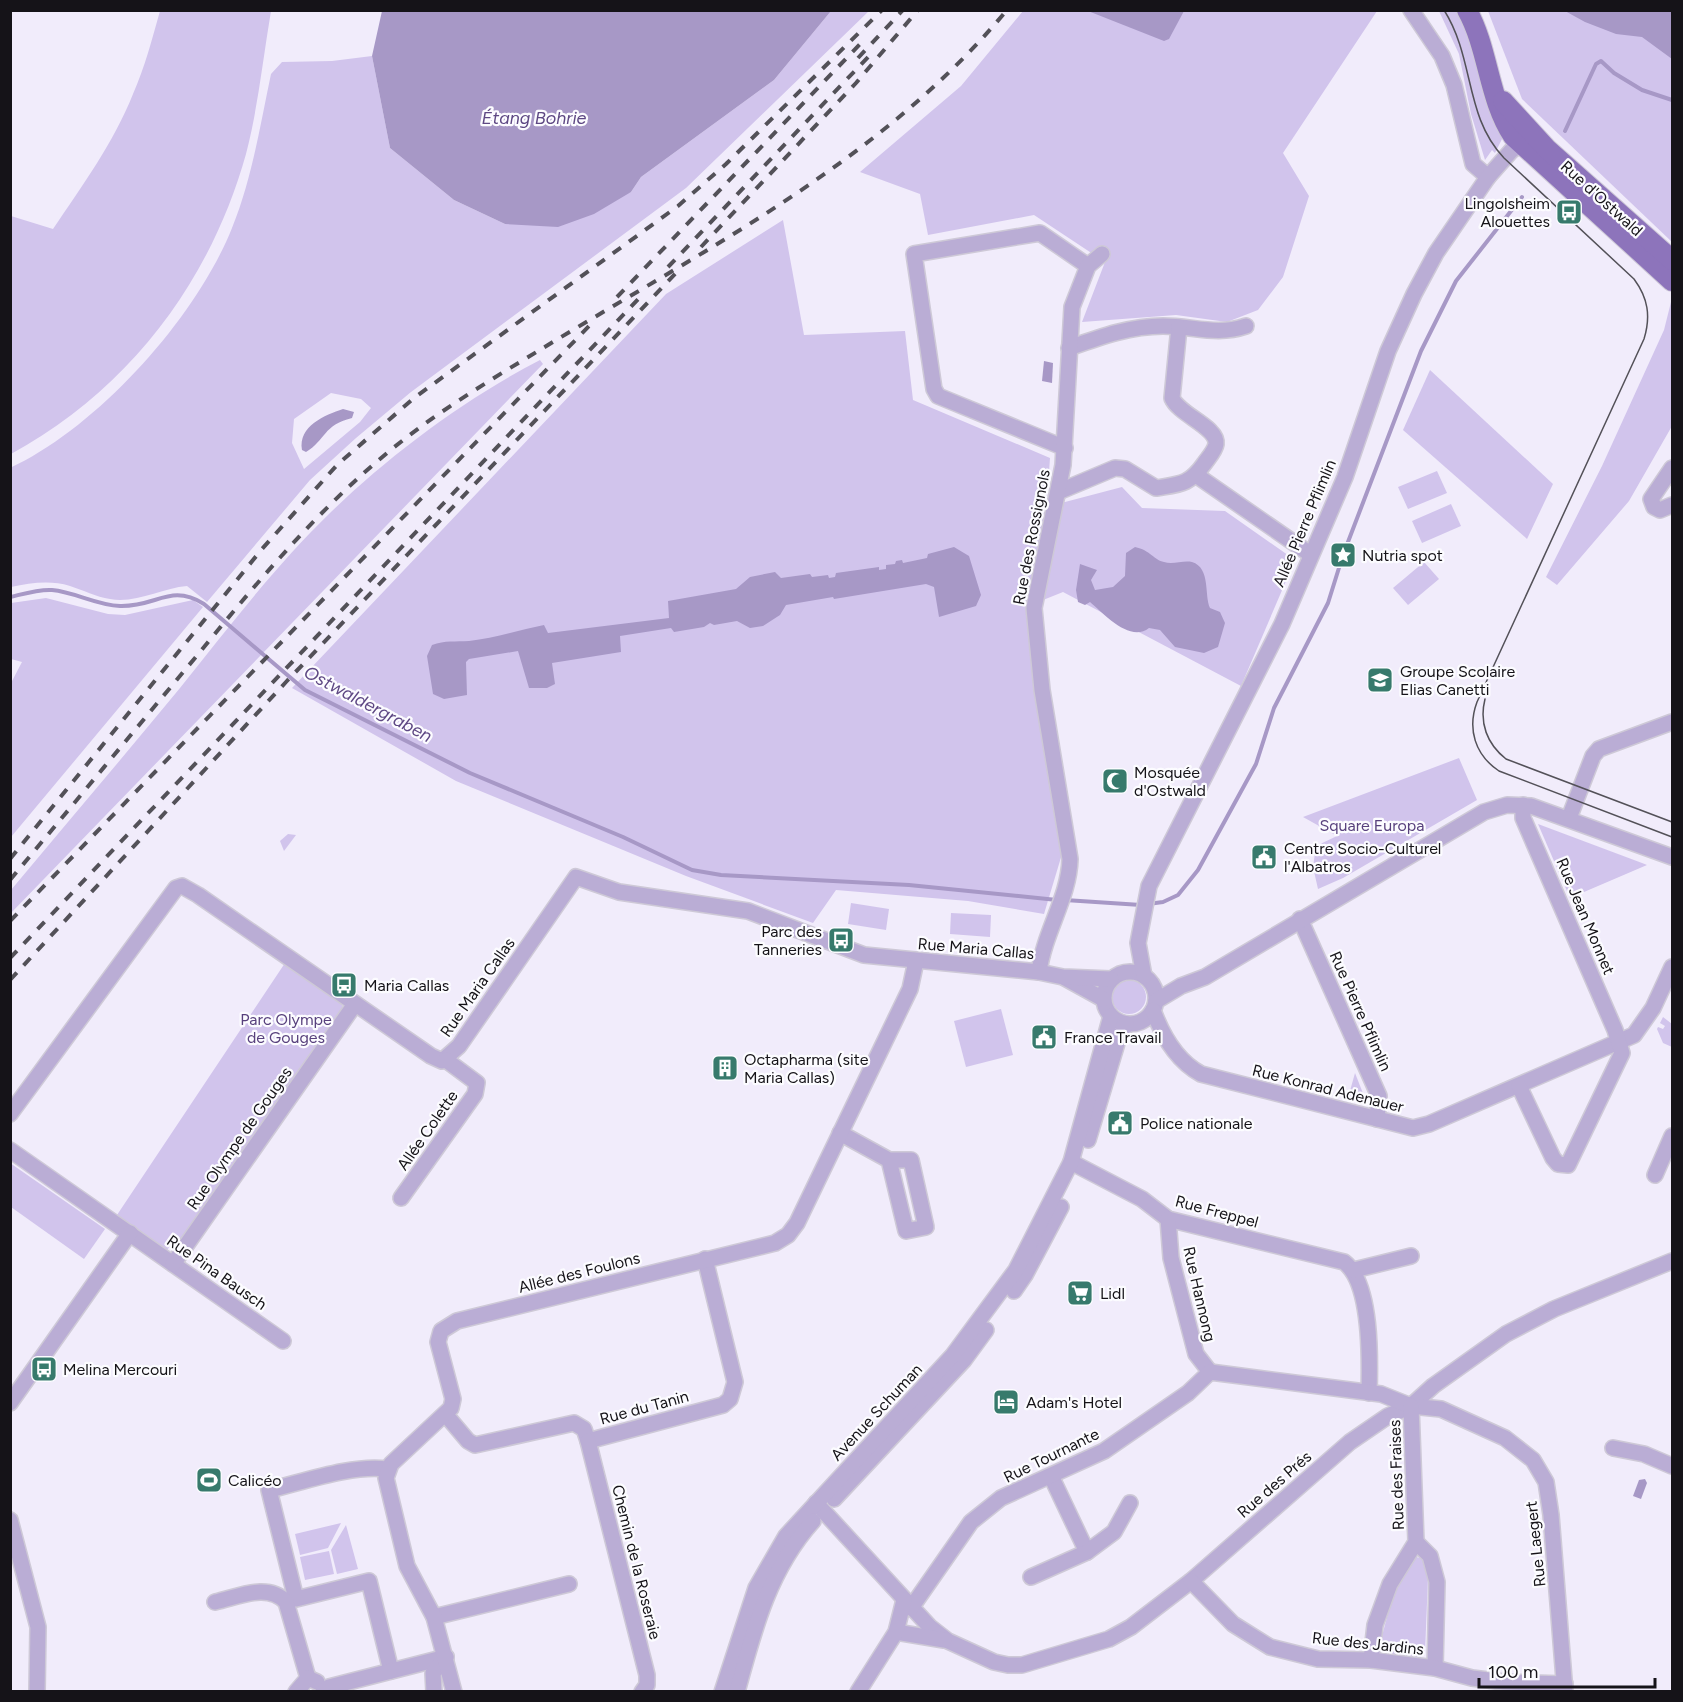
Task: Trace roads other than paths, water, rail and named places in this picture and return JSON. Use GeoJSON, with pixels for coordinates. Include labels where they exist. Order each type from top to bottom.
{"type":"FeatureCollection","features":[{"type":"Feature","properties":{"kind":"main road"},"geometry":{"type":"LineString","coordinates":[[1467,10],[1476,30],[1491,81],[1526,139]]}},
{"type":"Feature","properties":{"kind":"main road","name":"Rue d'Ostwald"},"geometry":{"type":"LineString","coordinates":[[1526,139],[1672,260]]}},
{"type":"Feature","properties":{"kind":"main road","name":"Rue d'Ostwald"},"geometry":{"type":"LineString","coordinates":[[1526,139],[1672,281]]}},
{"type":"Feature","properties":{"kind":"street"},"geometry":{"type":"LineString","coordinates":[[1411,10],[1446,63],[1454,85],[1473,164],[1488,177]]}},
{"type":"Feature","properties":{"kind":"street","name":"Allée Pierre Pflimlin"},"geometry":{"type":"LineString","coordinates":[[1147,979],[1138,943],[1149,886],[1281,624],[1345,477],[1388,351],[1436,253],[1488,177],[1526,139]]}},
{"type":"Feature","properties":{"kind":"street"},"geometry":{"type":"LineString","coordinates":[[1065,448],[938,396],[934,389],[914,254],[1040,233],[1088,266]]}},
{"type":"Feature","properties":{"kind":"street","name":"Rue des Rossignols"},"geometry":{"type":"LineString","coordinates":[[1039,972],[1041,953],[1060,900],[1070,859],[1042,690],[1034,608],[1065,448],[1072,307],[1088,266],[1102,254]]}},
{"type":"Feature","properties":{"kind":"street"},"geometry":{"type":"LineString","coordinates":[[1069,348],[1127,330],[1179,327],[1218,332],[1246,326]]}},
{"type":"Feature","properties":{"kind":"street"},"geometry":{"type":"LineString","coordinates":[[1058,492],[1116,468],[1125,469],[1156,488],[1188,482],[1196,476],[1215,449],[1216,441],[1212,433],[1178,407],[1172,398],[1179,327]]}},
{"type":"Feature","properties":{"kind":"street"},"geometry":{"type":"LineString","coordinates":[[1672,470],[1651,499],[1654,507],[1660,510],[1672,505]]}},
{"type":"Feature","properties":{"kind":"street"},"geometry":{"type":"LineString","coordinates":[[1196,476],[1310,554]]}},
{"type":"Feature","properties":{"kind":"street"},"geometry":{"type":"LineString","coordinates":[[1569,818],[1593,756],[1599,749],[1672,722]]}},
{"type":"Feature","properties":{"kind":"street"},"geometry":{"type":"LineString","coordinates":[[1181,986],[1147,979],[1136,972],[1115,976],[1103,999],[1111,1016],[1129,1024],[1141,1022],[1154,1006],[1181,986],[1205,977],[1484,812],[1507,805],[1523,805],[1547,810],[1672,857]]}},
{"type":"Feature","properties":{"kind":"street","name":"Rue Jean Monnet"},"geometry":{"type":"LineString","coordinates":[[1523,805],[1523,818],[1620,1042]]}},
{"type":"Feature","properties":{"kind":"street","name":"Rue Maria Callas"},"geometry":{"type":"LineString","coordinates":[[10,1114],[176,888],[182,886],[198,894],[437,1060],[446,1060],[576,877],[619,892],[748,911],[864,955],[1039,972],[1063,977],[1115,976]]}},
{"type":"Feature","properties":{"kind":"street","name":"Rue Pierre Pflimlin"},"geometry":{"type":"LineString","coordinates":[[1300,919],[1378,1096],[1377,1119]]}},
{"type":"Feature","properties":{"kind":"street","name":"Allée Pierre Pflimlin"},"geometry":{"type":"LineString","coordinates":[[1115,976],[1138,943]]}},
{"type":"Feature","properties":{"kind":"street","name":"Allée des Foulons"},"geometry":{"type":"LineString","coordinates":[[446,1415],[453,1399],[438,1342],[441,1331],[447,1324],[775,1243],[788,1235],[797,1223],[910,989],[916,961]]}},
{"type":"Feature","properties":{"kind":"street","name":"Rue Konrad Adenauer"},"geometry":{"type":"LineString","coordinates":[[1154,1006],[1170,1043],[1191,1068],[1201,1074],[1405,1126],[1421,1126],[1620,1042],[1641,1028],[1672,968]]}},
{"type":"Feature","properties":{"kind":"street","name":"Rue Maria Callas"},"geometry":{"type":"LineString","coordinates":[[1063,977],[1103,999]]}},
{"type":"Feature","properties":{"kind":"street"},"geometry":{"type":"LineString","coordinates":[[1147,979],[1154,1006]]}},
{"type":"Feature","properties":{"kind":"street","name":"Rue Olympe de Gouges"},"geometry":{"type":"LineString","coordinates":[[173,1264],[355,1004]]}},
{"type":"Feature","properties":{"kind":"street","name":"Avenue Schuman"},"geometry":{"type":"LineString","coordinates":[[1075,1164],[1111,1016]]}},
{"type":"Feature","properties":{"kind":"street","name":"Rue Konrad Adenauer"},"geometry":{"type":"LineString","coordinates":[[1129,1024],[1146,1028],[1170,1043]]}},
{"type":"Feature","properties":{"kind":"street","name":"Avenue Schuman"},"geometry":{"type":"LineString","coordinates":[[722,1692],[756,1587],[786,1536],[819,1507],[964,1360],[1025,1275],[1052,1226],[1101,1104],[1118,1040],[1129,1024]]}},
{"type":"Feature","properties":{"kind":"street"},"geometry":{"type":"LineString","coordinates":[[1519,1086],[1553,1158],[1558,1164],[1568,1165],[1622,1053],[1620,1042]]}},
{"type":"Feature","properties":{"kind":"street","name":"Allée Colette"},"geometry":{"type":"LineString","coordinates":[[401,1198],[475,1094],[477,1083],[446,1060]]}},
{"type":"Feature","properties":{"kind":"street"},"geometry":{"type":"LineString","coordinates":[[840,1133],[889,1160]]}},
{"type":"Feature","properties":{"kind":"street"},"geometry":{"type":"LineString","coordinates":[[1655,1174],[1672,1136]]}},
{"type":"Feature","properties":{"kind":"street"},"geometry":{"type":"LineString","coordinates":[[10,1150],[130,1233],[10,1403]]}},
{"type":"Feature","properties":{"kind":"street","name":"Rue Freppel"},"geometry":{"type":"LineString","coordinates":[[1075,1164],[1142,1199],[1168,1220],[1344,1262],[1354,1270]]}},
{"type":"Feature","properties":{"kind":"street","name":"Rue Hannong"},"geometry":{"type":"LineString","coordinates":[[1168,1220],[1171,1258],[1196,1354],[1210,1372]]}},
{"type":"Feature","properties":{"kind":"street","name":"Rue Pina Bausch"},"geometry":{"type":"LineString","coordinates":[[130,1233],[283,1341]]}},
{"type":"Feature","properties":{"kind":"street"},"geometry":{"type":"LineString","coordinates":[[1369,1393],[1371,1336],[1354,1270],[1411,1256]]}},
{"type":"Feature","properties":{"kind":"street","name":"Rue du Tanin"},"geometry":{"type":"LineString","coordinates":[[446,1415],[468,1442],[475,1445],[574,1423],[584,1429],[588,1441],[723,1405],[730,1399],[735,1382],[705,1259]]}},
{"type":"Feature","properties":{"kind":"street","name":"Rue des Prés"},"geometry":{"type":"LineString","coordinates":[[819,1507],[930,1627],[948,1641],[994,1662],[1022,1665],[1109,1639],[1131,1628],[1191,1581],[1350,1442],[1388,1416],[1411,1406],[1433,1386],[1506,1334],[1554,1309],[1672,1261]]}},
{"type":"Feature","properties":{"kind":"street"},"geometry":{"type":"LineString","coordinates":[[1210,1372],[1394,1397],[1411,1406]]}},
{"type":"Feature","properties":{"kind":"street","name":"Rue Tournante"},"geometry":{"type":"LineString","coordinates":[[908,1604],[971,1522],[1001,1498],[1104,1451],[1188,1393],[1210,1372]]}},
{"type":"Feature","properties":{"kind":"street","name":"Rue des Fraises"},"geometry":{"type":"LineString","coordinates":[[1371,1660],[1376,1625],[1390,1584],[1416,1542],[1411,1406]]}},
{"type":"Feature","properties":{"kind":"street","name":"Rue Laegert"},"geometry":{"type":"LineString","coordinates":[[1411,1406],[1441,1409],[1505,1438],[1533,1460],[1546,1482],[1565,1688]]}},
{"type":"Feature","properties":{"kind":"street"},"geometry":{"type":"LineString","coordinates":[[446,1415],[387,1469],[386,1478],[407,1566],[434,1617],[454,1692]]}},
{"type":"Feature","properties":{"kind":"street","name":"Chemin de la Roseraie"},"geometry":{"type":"LineString","coordinates":[[588,1441],[647,1675],[647,1685],[642,1692]]}},
{"type":"Feature","properties":{"kind":"street"},"geometry":{"type":"LineString","coordinates":[[1613,1448],[1644,1454],[1672,1466]]}},
{"type":"Feature","properties":{"kind":"street"},"geometry":{"type":"LineString","coordinates":[[387,1469],[376,1467],[269,1490],[308,1678],[326,1689],[446,1657]]}},
{"type":"Feature","properties":{"kind":"street"},"geometry":{"type":"LineString","coordinates":[[1051,1476],[1087,1551]]}},
{"type":"Feature","properties":{"kind":"street"},"geometry":{"type":"LineString","coordinates":[[1031,1577],[1087,1551],[1114,1532],[1130,1503]]}},
{"type":"Feature","properties":{"kind":"street","name":"Avenue Schuman"},"geometry":{"type":"LineString","coordinates":[[737,1692],[754,1627],[773,1579],[795,1541],[819,1507]]}},
{"type":"Feature","properties":{"kind":"street"},"geometry":{"type":"LineString","coordinates":[[10,1520],[38,1627],[37,1692]]}},
{"type":"Feature","properties":{"kind":"street","name":"Rue des Fraises"},"geometry":{"type":"LineString","coordinates":[[1416,1542],[1430,1556],[1437,1582],[1435,1668]]}},
{"type":"Feature","properties":{"kind":"street"},"geometry":{"type":"LineString","coordinates":[[215,1602],[264,1590],[291,1600],[369,1581],[390,1671]]}},
{"type":"Feature","properties":{"kind":"street","name":"Rue des Jardins"},"geometry":{"type":"LineString","coordinates":[[1191,1581],[1233,1624],[1270,1647],[1318,1659],[1371,1660],[1435,1668],[1472,1678],[1565,1688]]}},
{"type":"Feature","properties":{"kind":"street"},"geometry":{"type":"LineString","coordinates":[[434,1617],[569,1584]]}},
{"type":"Feature","properties":{"kind":"street"},"geometry":{"type":"LineString","coordinates":[[858,1692],[896,1632],[908,1604]]}},
{"type":"Feature","properties":{"kind":"street"},"geometry":{"type":"LineString","coordinates":[[896,1632],[948,1641]]}},
{"type":"Feature","properties":{"kind":"street"},"geometry":{"type":"LineString","coordinates":[[434,1692],[433,1672],[446,1657]]}},
{"type":"Feature","properties":{"kind":"street"},"geometry":{"type":"LineString","coordinates":[[442,1692],[439,1677],[446,1657]]}},
{"type":"Feature","properties":{"kind":"street"},"geometry":{"type":"LineString","coordinates":[[296,1692],[308,1678]]}},
{"type":"Feature","properties":{"kind":"water","name":"Étang Bohrie"},"geometry":{"type":"Polygon","coordinates":[[[382,10],[831,11],[774,80],[641,177],[631,192],[594,214],[558,227],[505,224],[454,200],[390,148],[372,56],[382,10]]]}},
{"type":"Feature","properties":{"kind":"water"},"geometry":{"type":"Polygon","coordinates":[[[1088,11],[1184,11],[1169,39],[1164,41],[1088,11]]]}},
{"type":"Feature","properties":{"kind":"water"},"geometry":{"type":"Polygon","coordinates":[[[1565,11],[1672,11],[1672,59],[1642,37],[1616,34],[1585,22],[1565,11]]]}},
{"type":"Feature","properties":{"kind":"water"},"geometry":{"type":"Polygon","coordinates":[[[1044,361],[1053,363],[1052,383],[1042,381],[1044,361]]]}},
{"type":"Feature","properties":{"kind":"water"},"geometry":{"type":"Polygon","coordinates":[[[343,409],[354,412],[352,418],[335,425],[306,452],[302,450],[304,434],[308,428],[321,418],[343,409]]]}},
{"type":"Feature","properties":{"kind":"water"},"geometry":{"type":"Polygon","coordinates":[[[954,547],[969,556],[981,595],[976,606],[939,617],[934,587],[926,584],[834,599],[833,597],[786,605],[780,615],[763,626],[750,628],[737,621],[714,625],[710,623],[704,627],[674,632],[671,628],[620,636],[621,652],[552,663],[555,684],[547,688],[529,688],[518,651],[469,659],[466,662],[467,695],[444,699],[433,694],[427,656],[432,645],[437,643],[478,640],[544,625],[548,633],[669,618],[668,601],[736,589],[750,577],[775,572],[781,578],[810,574],[812,577],[828,575],[829,578],[835,577],[836,573],[879,567],[879,570],[886,569],[886,565],[895,564],[896,561],[902,560],[903,563],[927,558],[928,554],[954,547]]]}},
{"type":"Feature","properties":{"kind":"water"},"geometry":{"type":"Polygon","coordinates":[[[1135,547],[1167,563],[1192,562],[1198,565],[1206,582],[1210,608],[1220,612],[1225,623],[1218,647],[1204,653],[1175,647],[1160,630],[1149,628],[1142,632],[1134,632],[1126,630],[1090,602],[1085,605],[1078,602],[1076,590],[1080,564],[1097,570],[1091,580],[1095,590],[1113,587],[1125,576],[1126,553],[1135,547]]]}},
{"type":"Feature","properties":{"kind":"water"},"geometry":{"type":"Polygon","coordinates":[[[1645,1479],[1647,1483],[1641,1499],[1633,1496],[1639,1480],[1645,1479]]]}},
{"type":"Feature","properties":{"kind":"waterway"},"geometry":{"type":"LineString","coordinates":[[1565,131],[1596,64],[1601,61],[1614,73],[1642,90],[1672,100]]}},
{"type":"Feature","properties":{"kind":"waterway"},"geometry":{"type":"LineString","coordinates":[[1148,904],[1163,902],[1178,895],[1198,870],[1256,764],[1274,708],[1328,603],[1343,555],[1421,351],[1456,281],[1522,197]]}},
{"type":"Feature","properties":{"kind":"waterway","name":"Ostwaldergraben"},"geometry":{"type":"LineString","coordinates":[[10,597],[52,590],[120,606],[172,596],[192,598],[204,604],[305,690],[470,773],[623,837],[692,870],[721,875],[909,885],[1057,900]]}},
{"type":"Feature","properties":{"kind":"waterway"},"geometry":{"type":"LineString","coordinates":[[1065,900],[1141,905]]}},
{"type":"Feature","properties":{"kind":"tram line"},"geometry":{"type":"LineString","coordinates":[[1444,10],[1461,48],[1476,106],[1491,142],[1504,158],[1634,279],[1645,300],[1648,315],[1644,339],[1477,702],[1473,722],[1475,741],[1484,757],[1499,771],[1672,837]]}},
{"type":"Feature","properties":{"kind":"tram line"},"geometry":{"type":"LineString","coordinates":[[1485,699],[1483,716],[1486,732],[1494,747],[1506,759],[1672,822]]}},
{"type":"Feature","properties":{"kind":"railway"},"geometry":{"type":"LineString","coordinates":[[10,859],[262,549],[337,465],[414,398],[678,206],[726,164],[882,10]]}},
{"type":"Feature","properties":{"kind":"railway"},"geometry":{"type":"LineString","coordinates":[[858,58],[903,10]]}},
{"type":"Feature","properties":{"kind":"railway"},"geometry":{"type":"LineString","coordinates":[[701,247],[856,83],[918,10]]}},
{"type":"Feature","properties":{"kind":"railway"},"geometry":{"type":"LineString","coordinates":[[10,880],[246,596],[327,507],[356,480],[419,428],[466,395],[732,235],[850,155],[906,111],[958,63],[1007,10]]}},
{"type":"Feature","properties":{"kind":"railway"},"geometry":{"type":"LineString","coordinates":[[617,297],[862,42]]}},
{"type":"Feature","properties":{"kind":"railway"},"geometry":{"type":"LineString","coordinates":[[668,267],[869,56]]}},
{"type":"Feature","properties":{"kind":"railway"},"geometry":{"type":"LineString","coordinates":[[10,980],[286,682],[676,273]]}},
{"type":"Feature","properties":{"kind":"railway"},"geometry":{"type":"LineString","coordinates":[[10,958],[644,293]]}},
{"type":"Feature","properties":{"kind":"railway"},"geometry":{"type":"LineString","coordinates":[[10,921],[592,323]]}},
{"type":"Feature","properties":{"kind":"place","name":"Lingolsheim Alouettes"},"geometry":{"type":"Point","coordinates":[1569,212]}},
{"type":"Feature","properties":{"kind":"place","name":"Nutria spot"},"geometry":{"type":"Point","coordinates":[1343,555]}},
{"type":"Feature","properties":{"kind":"place","name":"Groupe Scolaire Elias Canetti"},"geometry":{"type":"Point","coordinates":[1380,680]}},
{"type":"Feature","properties":{"kind":"place","name":"Mosquée d'Ostwald"},"geometry":{"type":"Point","coordinates":[1115,781]}},
{"type":"Feature","properties":{"kind":"place","name":"Centre Socio-Culturel l'Albatros"},"geometry":{"type":"Point","coordinates":[1264,857]}},
{"type":"Feature","properties":{"kind":"place","name":"Parc des Tanneries"},"geometry":{"type":"Point","coordinates":[841,940]}},
{"type":"Feature","properties":{"kind":"place","name":"Maria Callas"},"geometry":{"type":"Point","coordinates":[344,985]}},
{"type":"Feature","properties":{"kind":"place","name":"France Travail"},"geometry":{"type":"Point","coordinates":[1044,1037]}},
{"type":"Feature","properties":{"kind":"place","name":"Octapharma (site Maria Callas)"},"geometry":{"type":"Point","coordinates":[725,1068]}},
{"type":"Feature","properties":{"kind":"place","name":"Police nationale"},"geometry":{"type":"Point","coordinates":[1120,1123]}},
{"type":"Feature","properties":{"kind":"place","name":"Lidl"},"geometry":{"type":"Point","coordinates":[1080,1293]}},
{"type":"Feature","properties":{"kind":"place","name":"Melina Mercouri"},"geometry":{"type":"Point","coordinates":[44,1369]}},
{"type":"Feature","properties":{"kind":"place","name":"Adam's Hotel"},"geometry":{"type":"Point","coordinates":[1006,1402]}},
{"type":"Feature","properties":{"kind":"place","name":"Calicéo"},"geometry":{"type":"Point","coordinates":[209,1480]}},
{"type":"Feature","properties":{"kind":"park label","name":"Square Europa"},"geometry":{"type":"Point","coordinates":[1372,825]}},
{"type":"Feature","properties":{"kind":"park label","name":"Parc Olympe de Gouges"},"geometry":{"type":"Point","coordinates":[286,1028]}}]}
